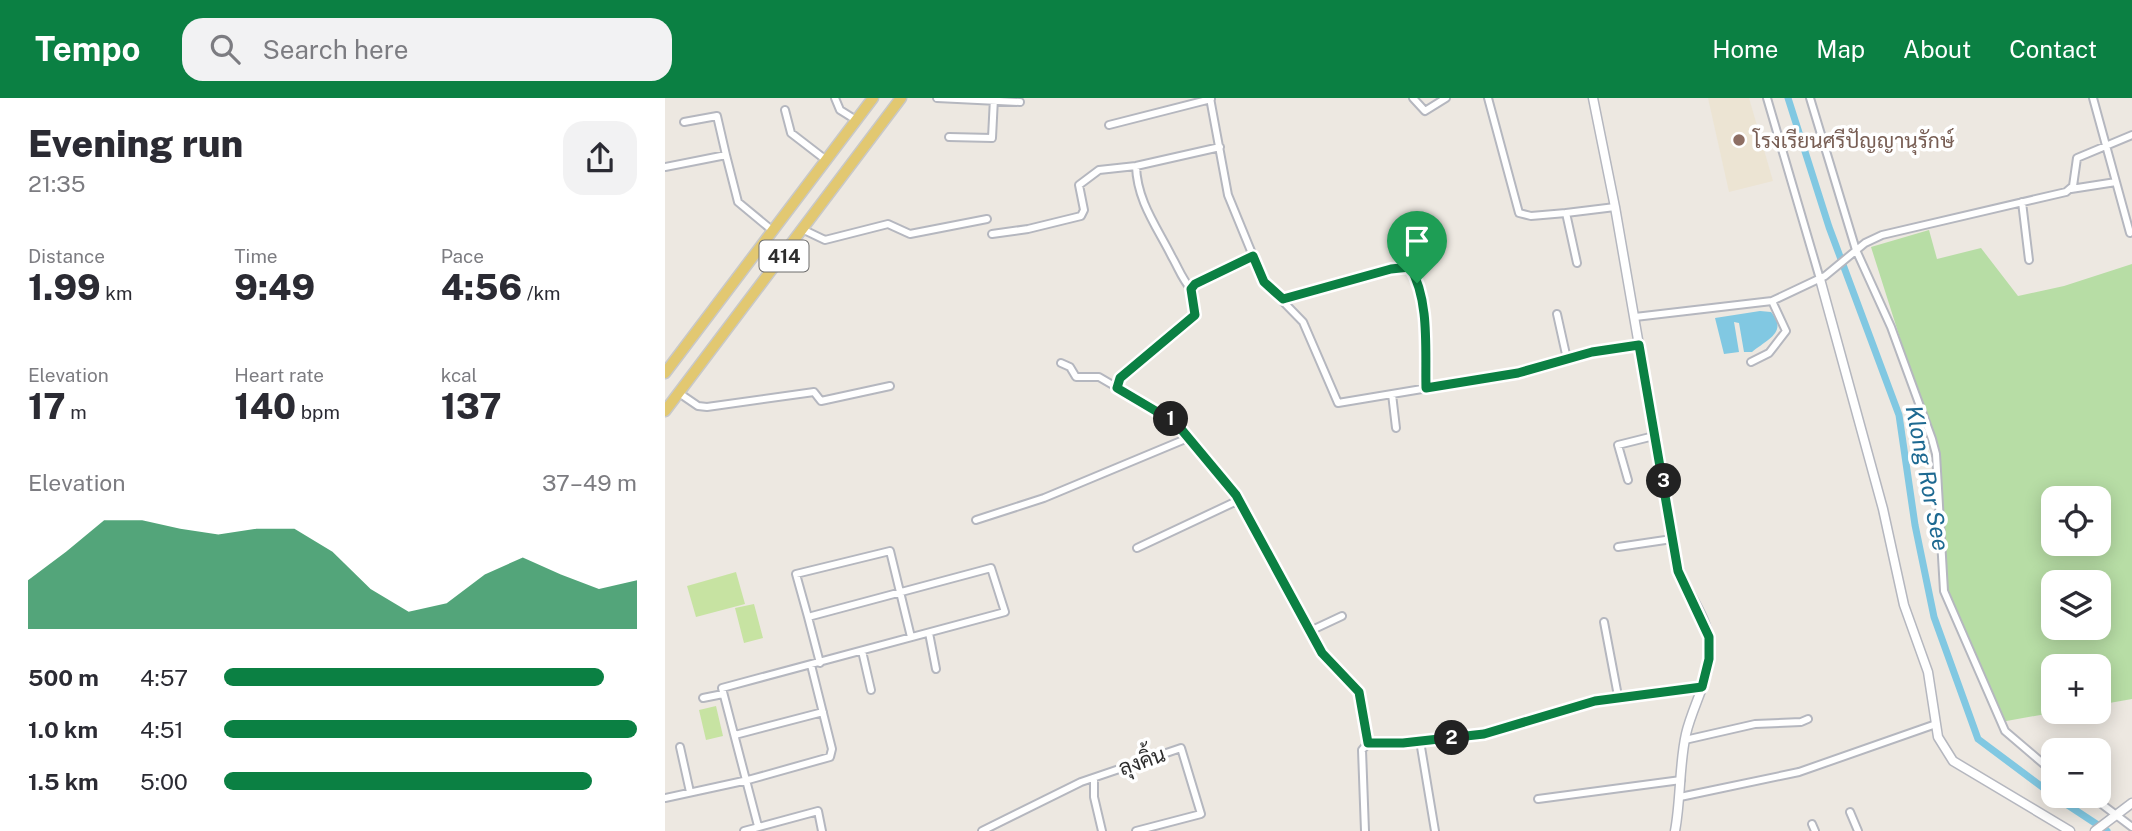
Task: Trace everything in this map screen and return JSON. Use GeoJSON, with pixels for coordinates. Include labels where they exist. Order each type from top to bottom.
{"type":"FeatureCollection","features":[{"type":"Feature","properties":{"kind":"main road","name":"414"},"geometry":{"type":"LineString","coordinates":[[665,373],[873,98]]}},
{"type":"Feature","properties":{"kind":"main road","name":"414"},"geometry":{"type":"LineString","coordinates":[[665,411],[901,98]]}},
{"type":"Feature","properties":{"kind":"street"},"geometry":{"type":"LineString","coordinates":[[835,98],[838,108],[856,120]]}},
{"type":"Feature","properties":{"kind":"street"},"geometry":{"type":"LineString","coordinates":[[937,98],[1020,102]]}},
{"type":"Feature","properties":{"kind":"street"},"geometry":{"type":"LineString","coordinates":[[1413,98],[1425,111],[1447,98]]}},
{"type":"Feature","properties":{"kind":"street"},"geometry":{"type":"LineString","coordinates":[[1487,98],[1519,213],[1531,216],[1615,207]]}},
{"type":"Feature","properties":{"kind":"street"},"geometry":{"type":"LineString","coordinates":[[1593,98],[1635,317],[1672,539],[1682,582],[1709,637],[1709,659],[1685,740],[1675,831]]}},
{"type":"Feature","properties":{"kind":"street"},"geometry":{"type":"LineString","coordinates":[[1767,98],[1823,278],[1883,509],[1904,605],[1928,672],[1935,724],[1941,746],[1953,761],[2070,831]]}},
{"type":"Feature","properties":{"kind":"street"},"geometry":{"type":"LineString","coordinates":[[1809,98],[1854,252],[1891,327],[1932,439],[1936,454],[1944,591],[2005,731],[2041,762]]}},
{"type":"Feature","properties":{"kind":"street"},"geometry":{"type":"LineString","coordinates":[[2093,98],[2130,233]]}},
{"type":"Feature","properties":{"kind":"street"},"geometry":{"type":"LineString","coordinates":[[1109,125],[1211,99],[1228,195],[1253,256],[1264,282],[1303,322],[1338,403],[1518,373],[1592,352],[1639,345]]}},
{"type":"Feature","properties":{"kind":"street"},"geometry":{"type":"LineString","coordinates":[[949,137],[992,138],[994,100]]}},
{"type":"Feature","properties":{"kind":"street"},"geometry":{"type":"LineString","coordinates":[[785,110],[792,135],[826,160]]}},
{"type":"Feature","properties":{"kind":"street"},"geometry":{"type":"LineString","coordinates":[[684,122],[717,116],[738,202],[773,232]]}},
{"type":"Feature","properties":{"kind":"street"},"geometry":{"type":"LineString","coordinates":[[2071,189],[2077,158],[2132,135]]}},
{"type":"Feature","properties":{"kind":"street"},"geometry":{"type":"LineString","coordinates":[[992,234],[1028,229],[1081,216],[1084,210],[1079,187],[1099,170],[1136,166],[1220,147]]}},
{"type":"Feature","properties":{"kind":"street"},"geometry":{"type":"LineString","coordinates":[[665,167],[726,155]]}},
{"type":"Feature","properties":{"kind":"street"},"geometry":{"type":"LineString","coordinates":[[1117,388],[1120,378],[1195,315],[1191,289],[1180,276],[1151,219],[1138,182],[1136,166]]}},
{"type":"Feature","properties":{"kind":"street"},"geometry":{"type":"LineString","coordinates":[[1635,317],[1772,301],[1823,278],[1854,252],[1882,235],[2071,189],[2116,182]]}},
{"type":"Feature","properties":{"kind":"street"},"geometry":{"type":"LineString","coordinates":[[2022,202],[2029,260]]}},
{"type":"Feature","properties":{"kind":"street"},"geometry":{"type":"LineString","coordinates":[[1566,213],[1577,263]]}},
{"type":"Feature","properties":{"kind":"street"},"geometry":{"type":"LineString","coordinates":[[804,230],[825,240],[888,224],[910,234],[987,219]]}},
{"type":"Feature","properties":{"kind":"street"},"geometry":{"type":"LineString","coordinates":[[1191,289],[1212,275],[1253,256]]}},
{"type":"Feature","properties":{"kind":"street"},"geometry":{"type":"LineString","coordinates":[[1283,299],[1391,269],[1410,267],[1417,283],[1425,322],[1426,388]]}},
{"type":"Feature","properties":{"kind":"street"},"geometry":{"type":"LineString","coordinates":[[1751,362],[1769,353],[1786,331],[1772,301]]}},
{"type":"Feature","properties":{"kind":"street"},"geometry":{"type":"LineString","coordinates":[[1557,314],[1567,359]]}},
{"type":"Feature","properties":{"kind":"street"},"geometry":{"type":"LineString","coordinates":[[1061,363],[1070,367],[1076,377],[1096,376],[1166,416],[1188,438],[1239,500],[1254,533],[1322,653],[1359,692],[1368,743],[1363,750],[1365,831]]}},
{"type":"Feature","properties":{"kind":"street"},"geometry":{"type":"LineString","coordinates":[[679,393],[698,406],[708,407],[814,392],[821,401],[890,386]]}},
{"type":"Feature","properties":{"kind":"street"},"geometry":{"type":"LineString","coordinates":[[1392,394],[1396,428]]}},
{"type":"Feature","properties":{"kind":"street"},"geometry":{"type":"LineString","coordinates":[[1628,480],[1618,445],[1654,436]]}},
{"type":"Feature","properties":{"kind":"street"},"geometry":{"type":"LineString","coordinates":[[976,520],[1044,498],[1188,438]]}},
{"type":"Feature","properties":{"kind":"street"},"geometry":{"type":"LineString","coordinates":[[1137,548],[1239,500]]}},
{"type":"Feature","properties":{"kind":"street"},"geometry":{"type":"LineString","coordinates":[[1618,547],[1672,539]]}},
{"type":"Feature","properties":{"kind":"street"},"geometry":{"type":"LineString","coordinates":[[820,663],[796,574],[890,551],[911,637]]}},
{"type":"Feature","properties":{"kind":"street"},"geometry":{"type":"LineString","coordinates":[[758,825],[722,688],[1005,612],[991,569],[808,617]]}},
{"type":"Feature","properties":{"kind":"street"},"geometry":{"type":"LineString","coordinates":[[1310,631],[1342,616]]}},
{"type":"Feature","properties":{"kind":"street"},"geometry":{"type":"LineString","coordinates":[[1604,622],[1618,696]]}},
{"type":"Feature","properties":{"kind":"street"},"geometry":{"type":"LineString","coordinates":[[929,633],[936,669]]}},
{"type":"Feature","properties":{"kind":"street"},"geometry":{"type":"LineString","coordinates":[[862,651],[871,690]]}},
{"type":"Feature","properties":{"kind":"street"},"geometry":{"type":"LineString","coordinates":[[665,798],[748,780],[830,757],[832,749],[811,665]]}},
{"type":"Feature","properties":{"kind":"street"},"geometry":{"type":"LineString","coordinates":[[1368,743],[1420,741],[1505,730],[1559,710],[1618,696],[1702,687]]}},
{"type":"Feature","properties":{"kind":"street"},"geometry":{"type":"LineString","coordinates":[[703,698],[723,694]]}},
{"type":"Feature","properties":{"kind":"street"},"geometry":{"type":"LineString","coordinates":[[735,735],[823,712]]}},
{"type":"Feature","properties":{"kind":"street"},"geometry":{"type":"LineString","coordinates":[[1685,740],[1755,724],[1801,722],[1808,719]]}},
{"type":"Feature","properties":{"kind":"street"},"geometry":{"type":"LineString","coordinates":[[1680,797],[1799,772],[1935,724]]}},
{"type":"Feature","properties":{"kind":"street"},"geometry":{"type":"LineString","coordinates":[[1420,741],[1435,831]]}},
{"type":"Feature","properties":{"kind":"street"},"geometry":{"type":"LineString","coordinates":[[680,747],[690,792]]}},
{"type":"Feature","properties":{"kind":"street","name":"ลุงคิ้น"},"geometry":{"type":"LineString","coordinates":[[982,831],[1094,778],[1181,748],[1201,814],[1136,831]]}},
{"type":"Feature","properties":{"kind":"street","name":"ลุงคิ้น"},"geometry":{"type":"LineString","coordinates":[[1094,778],[1094,796],[1101,831]]}},
{"type":"Feature","properties":{"kind":"street"},"geometry":{"type":"LineString","coordinates":[[1538,799],[1681,780]]}},
{"type":"Feature","properties":{"kind":"street"},"geometry":{"type":"LineString","coordinates":[[2095,831],[2132,803]]}},
{"type":"Feature","properties":{"kind":"street"},"geometry":{"type":"LineString","coordinates":[[2107,808],[2132,827]]}},
{"type":"Feature","properties":{"kind":"street"},"geometry":{"type":"LineString","coordinates":[[744,831],[758,825],[771,827],[818,811],[822,831]]}},
{"type":"Feature","properties":{"kind":"street"},"geometry":{"type":"LineString","coordinates":[[1850,812],[1858,831]]}},
{"type":"Feature","properties":{"kind":"shaded area","name":"โรงเรียนศรีปัญญานุรักษ์"},"geometry":{"type":"Polygon","coordinates":[[[1708,98],[1749,98],[1773,181],[1729,192],[1708,98]]]}},
{"type":"Feature","properties":{"kind":"green space"},"geometry":{"type":"Polygon","coordinates":[[[1929,230],[1937,259],[1981,248],[2018,296],[2064,286],[2132,264],[2132,699],[2111,703],[2111,654],[2041,654],[2041,715],[2001,722],[1941,578],[1932,439],[1871,247],[1929,230]]]}},
{"type":"Feature","properties":{"kind":"green space"},"geometry":{"type":"Polygon","coordinates":[[[736,572],[745,604],[696,617],[687,586],[736,572]]]}},
{"type":"Feature","properties":{"kind":"green space"},"geometry":{"type":"Polygon","coordinates":[[[754,604],[763,638],[744,643],[735,608],[754,604]]]}},
{"type":"Feature","properties":{"kind":"green space"},"geometry":{"type":"Polygon","coordinates":[[[716,706],[723,736],[706,740],[699,710],[716,706]]]}},
{"type":"Feature","properties":{"kind":"water"},"geometry":{"type":"Polygon","coordinates":[[[1760,311],[1771,312],[1776,319],[1777,330],[1774,335],[1752,352],[1744,352],[1739,323],[1734,322],[1739,352],[1724,354],[1715,318],[1760,311]]]}},
{"type":"Feature","properties":{"kind":"waterway","name":"Klong Ror See"},"geometry":{"type":"LineString","coordinates":[[1788,98],[1829,227],[1899,415],[1915,525],[1934,617],[1978,739],[2041,786]]}},
{"type":"Feature","properties":{"kind":"waterway","name":"Klong Ror See"},"geometry":{"type":"LineString","coordinates":[[2072,808],[2107,831]]}},
{"type":"Feature","properties":{"kind":"place","name":"โรงเรียนศรีปัญญานุรักษ์"},"geometry":{"type":"Point","coordinates":[1739,140]}},
{"type":"Feature","properties":{"kind":"route"},"geometry":{"type":"LineString","coordinates":[[1253,256],[1264,282],[1283,299],[1313,289],[1407,267],[1412,269],[1417,283],[1425,322],[1426,388],[1518,373],[1592,352],[1639,345],[1678,571],[1709,637],[1709,659],[1702,687],[1618,696],[1559,710],[1505,730],[1484,734],[1403,743],[1368,743],[1364,706],[1359,692],[1322,653],[1254,533],[1236,495],[1176,423],[1117,388],[1120,378],[1195,315],[1191,289],[1195,284],[1253,256]]}}]}
